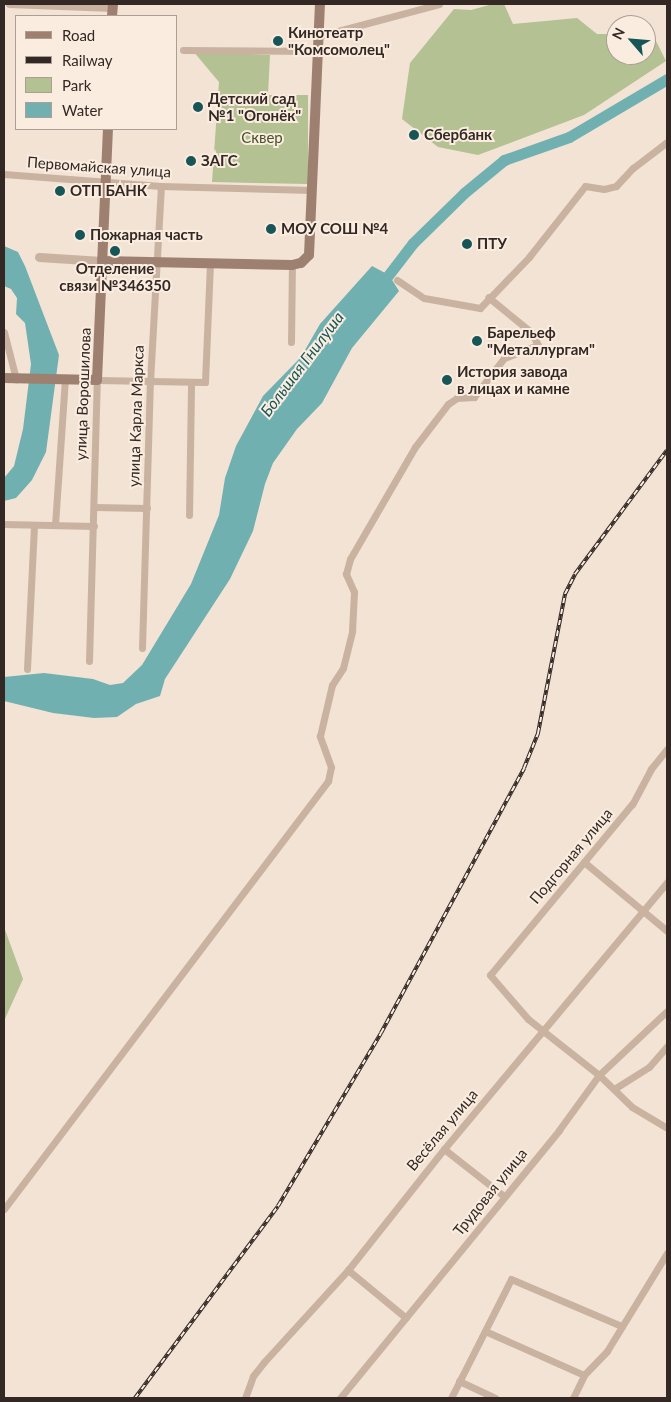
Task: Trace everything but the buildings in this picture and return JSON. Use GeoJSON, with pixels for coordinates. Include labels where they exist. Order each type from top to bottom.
{"type":"FeatureCollection","features":[{"type":"Feature","properties":{"kind":"main road"},"geometry":{"type":"LineString","coordinates":[[102,261],[292,265],[309,255],[320,4]]}},
{"type":"Feature","properties":{"kind":"main road","name":"улица Ворошилова"},"geometry":{"type":"LineString","coordinates":[[97,380],[108,130]]}},
{"type":"Feature","properties":{"kind":"main road"},"geometry":{"type":"LineString","coordinates":[[4,378],[97,380]]}},
{"type":"Feature","properties":{"kind":"street"},"geometry":{"type":"LineString","coordinates":[[9,4],[112,9]]}},
{"type":"Feature","properties":{"kind":"street"},"geometry":{"type":"LineString","coordinates":[[319,36],[439,4]]}},
{"type":"Feature","properties":{"kind":"street"},"geometry":{"type":"LineString","coordinates":[[183,50],[318,51]]}},
{"type":"Feature","properties":{"kind":"street"},"geometry":{"type":"LineString","coordinates":[[397,280],[424,298],[476,310],[528,257],[585,186],[604,189],[616,186],[632,168],[667,142]]}},
{"type":"Feature","properties":{"kind":"street","name":"Первомайская улица"},"geometry":{"type":"LineString","coordinates":[[4,174],[161,186],[312,190]]}},
{"type":"Feature","properties":{"kind":"street","name":"улица Карла Маркса"},"geometry":{"type":"LineString","coordinates":[[142,648],[150,382],[155,262],[161,186]]}},
{"type":"Feature","properties":{"kind":"street"},"geometry":{"type":"LineString","coordinates":[[39,257],[102,261]]}},
{"type":"Feature","properties":{"kind":"street"},"geometry":{"type":"LineString","coordinates":[[97,380],[205,382],[210,262]]}},
{"type":"Feature","properties":{"kind":"street"},"geometry":{"type":"LineString","coordinates":[[291,342],[292,265]]}},
{"type":"Feature","properties":{"kind":"street"},"geometry":{"type":"LineString","coordinates":[[4,1209],[328,781],[331,767],[320,736],[332,685],[343,668],[352,631],[354,598],[346,574],[350,559],[415,447],[448,404],[457,398],[474,397],[504,358],[538,345],[531,332],[488,297]]}},
{"type":"Feature","properties":{"kind":"street"},"geometry":{"type":"LineString","coordinates":[[4,332],[16,379]]}},
{"type":"Feature","properties":{"kind":"street"},"geometry":{"type":"LineString","coordinates":[[55,525],[62,380]]}},
{"type":"Feature","properties":{"kind":"street","name":"улица Ворошилова"},"geometry":{"type":"LineString","coordinates":[[89,661],[95,506],[97,380]]}},
{"type":"Feature","properties":{"kind":"street"},"geometry":{"type":"LineString","coordinates":[[189,515],[191,382]]}},
{"type":"Feature","properties":{"kind":"street"},"geometry":{"type":"LineString","coordinates":[[95,506],[147,508]]}},
{"type":"Feature","properties":{"kind":"street"},"geometry":{"type":"LineString","coordinates":[[4,524],[94,526]]}},
{"type":"Feature","properties":{"kind":"street"},"geometry":{"type":"LineString","coordinates":[[27,668],[34,525]]}},
{"type":"Feature","properties":{"kind":"street","name":"Подгорная улица"},"geometry":{"type":"LineString","coordinates":[[543,1032],[490,975],[632,804],[651,769],[667,749]]}},
{"type":"Feature","properties":{"kind":"street"},"geometry":{"type":"LineString","coordinates":[[584,862],[667,931]]}},
{"type":"Feature","properties":{"kind":"street","name":"Весёлая улица"},"geometry":{"type":"LineString","coordinates":[[245,1398],[253,1376],[264,1362],[348,1270],[444,1149],[667,882]]}},
{"type":"Feature","properties":{"kind":"street","name":"Трудовая улица"},"geometry":{"type":"LineString","coordinates":[[340,1398],[589,1092],[599,1075],[667,1011]]}},
{"type":"Feature","properties":{"kind":"street"},"geometry":{"type":"LineString","coordinates":[[543,1032],[599,1075],[640,1113],[667,1128]]}},
{"type":"Feature","properties":{"kind":"street"},"geometry":{"type":"LineString","coordinates":[[614,1089],[649,1067],[667,1046]]}},
{"type":"Feature","properties":{"kind":"street"},"geometry":{"type":"LineString","coordinates":[[444,1149],[504,1196]]}},
{"type":"Feature","properties":{"kind":"street"},"geometry":{"type":"LineString","coordinates":[[573,1398],[584,1375],[607,1351],[667,1253]]}},
{"type":"Feature","properties":{"kind":"street"},"geometry":{"type":"LineString","coordinates":[[348,1270],[406,1318]]}},
{"type":"Feature","properties":{"kind":"street"},"geometry":{"type":"LineString","coordinates":[[452,1398],[511,1279],[621,1326]]}},
{"type":"Feature","properties":{"kind":"street"},"geometry":{"type":"LineString","coordinates":[[485,1332],[584,1375]]}},
{"type":"Feature","properties":{"kind":"street"},"geometry":{"type":"LineString","coordinates":[[459,1382],[494,1398]]}},
{"type":"Feature","properties":{"kind":"green space"},"geometry":{"type":"Polygon","coordinates":[[[493,4],[504,4],[513,24],[577,18],[597,34],[606,34],[606,65],[656,65],[656,41],[666,61],[584,115],[478,155],[438,147],[402,119],[410,63],[454,9],[471,10],[493,4]]]}},
{"type":"Feature","properties":{"kind":"green space","name":"Сквер"},"geometry":{"type":"Polygon","coordinates":[[[193,51],[270,55],[268,95],[308,95],[308,184],[212,182],[219,82],[193,51]]]}},
{"type":"Feature","properties":{"kind":"green space"},"geometry":{"type":"Polygon","coordinates":[[[4,927],[23,979],[4,1021],[4,927]]]}},
{"type":"Feature","properties":{"kind":"water"},"geometry":{"type":"Polygon","coordinates":[[[4,246],[18,252],[59,355],[46,452],[32,480],[16,498],[4,501],[4,478],[14,466],[23,429],[31,364],[25,323],[16,314],[17,298],[11,289],[4,286],[4,246]]]}},
{"type":"Feature","properties":{"kind":"water"},"geometry":{"type":"Polygon","coordinates":[[[372,266],[389,275],[399,291],[352,348],[322,403],[297,429],[273,463],[265,484],[253,531],[230,579],[165,679],[160,696],[136,704],[117,717],[94,718],[53,713],[4,701],[4,677],[44,673],[93,679],[110,685],[123,683],[142,665],[191,584],[219,515],[225,478],[236,446],[263,396],[301,357],[320,324],[372,266]]]}},
{"type":"Feature","properties":{"kind":"waterway","name":"Большая Гнилуша"},"geometry":{"type":"LineString","coordinates":[[380,286],[413,243],[464,193],[504,160],[569,137],[667,79]]}},
{"type":"Feature","properties":{"kind":"railway"},"geometry":{"type":"LineString","coordinates":[[135,1398],[278,1206],[381,1033],[524,768],[538,733],[565,594],[575,574],[667,450]]}},
{"type":"Feature","properties":{"kind":"place","name":"Кинотеатр \"Комсомолец\""},"geometry":{"type":"Point","coordinates":[278,41]}},
{"type":"Feature","properties":{"kind":"place","name":"Детский сад №1 \"Огонёк\""},"geometry":{"type":"Point","coordinates":[198,107]}},
{"type":"Feature","properties":{"kind":"place","name":"Сбербанк"},"geometry":{"type":"Point","coordinates":[414,135]}},
{"type":"Feature","properties":{"kind":"place","name":"ЗАГС"},"geometry":{"type":"Point","coordinates":[191,161]}},
{"type":"Feature","properties":{"kind":"place","name":"ОТП БАНК"},"geometry":{"type":"Point","coordinates":[60,191]}},
{"type":"Feature","properties":{"kind":"place","name":"МОУ СОШ №4"},"geometry":{"type":"Point","coordinates":[271,229]}},
{"type":"Feature","properties":{"kind":"place","name":"Пожарная часть"},"geometry":{"type":"Point","coordinates":[80,235]}},
{"type":"Feature","properties":{"kind":"place","name":"ПТУ"},"geometry":{"type":"Point","coordinates":[467,244]}},
{"type":"Feature","properties":{"kind":"place","name":"Отделение связи №346350"},"geometry":{"type":"Point","coordinates":[115,251]}},
{"type":"Feature","properties":{"kind":"place","name":"Барельеф \"Металлургам\""},"geometry":{"type":"Point","coordinates":[477,341]}},
{"type":"Feature","properties":{"kind":"place","name":"История завода в лицах и камне"},"geometry":{"type":"Point","coordinates":[447,380]}}]}
